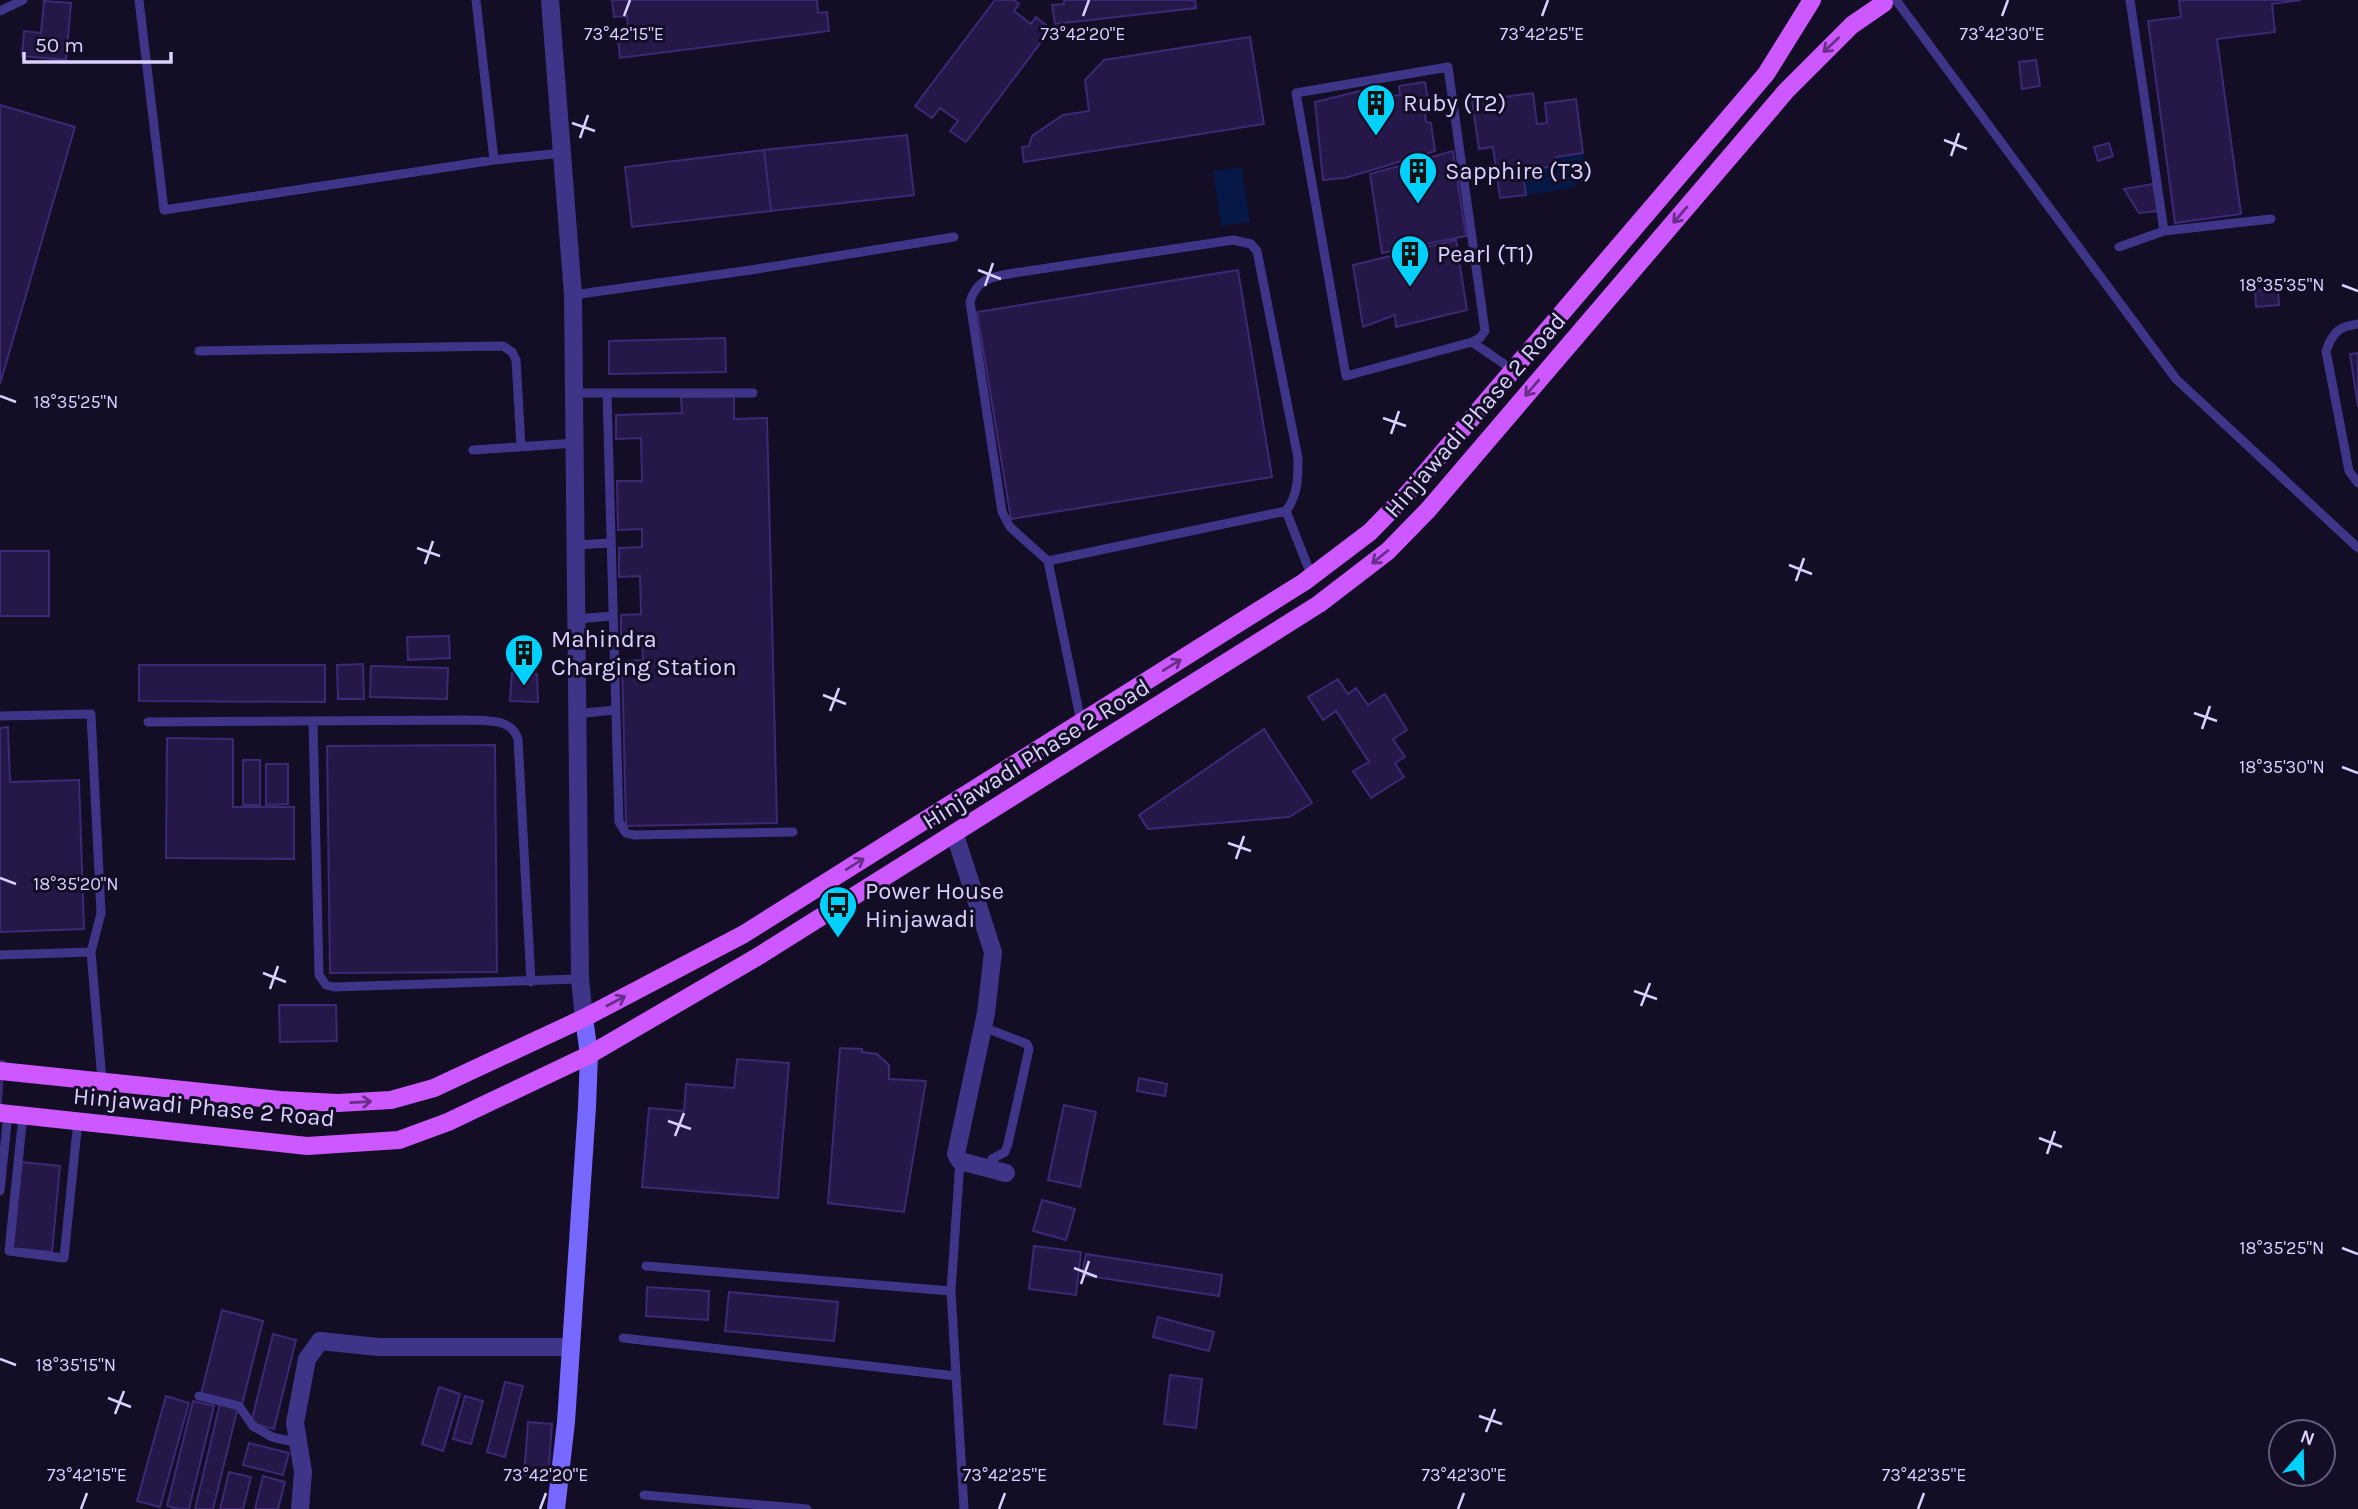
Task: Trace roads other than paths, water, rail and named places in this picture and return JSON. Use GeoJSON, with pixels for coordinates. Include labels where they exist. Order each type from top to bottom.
{"type":"FeatureCollection","features":[{"type":"Feature","properties":{"kind":"main road","name":"Hinjawadi Phase 2 Road"},"geometry":{"type":"LineString","coordinates":[[0,1071],[280,1100],[338,1103],[391,1100],[434,1088],[480,1069],[744,934],[1318,572],[1370,532],[1408,493],[1766,74],[1812,0]]}},
{"type":"Feature","properties":{"kind":"main road"},"geometry":{"type":"LineString","coordinates":[[1863,0],[1892,1]]}},
{"type":"Feature","properties":{"kind":"main road","name":"Hinjawadi Phase 2 Road"},"geometry":{"type":"LineString","coordinates":[[10,1114],[307,1146],[399,1140],[448,1122],[589,1055],[757,957],[956,835],[1339,589],[1388,551],[1427,510],[1786,91],[1852,25],[1892,1]]}},
{"type":"Feature","properties":{"kind":"main road"},"geometry":{"type":"LineString","coordinates":[[1318,572],[1339,589]]}},
{"type":"Feature","properties":{"kind":"street"},"geometry":{"type":"LineString","coordinates":[[550,0],[573,295],[580,979],[589,1055],[568,1347],[566,1422],[556,1509]]}},
{"type":"Feature","properties":{"kind":"street"},"geometry":{"type":"LineString","coordinates":[[956,835],[993,952],[983,1027],[956,1153],[960,1161],[997,1171]]}},
{"type":"Feature","properties":{"kind":"street"},"geometry":{"type":"LineString","coordinates":[[300,1509],[303,1472],[295,1423],[307,1359],[320,1341],[378,1347],[568,1347]]}},
{"type":"Feature","properties":{"kind":"lane"},"geometry":{"type":"LineString","coordinates":[[0,11],[23,0]]}},
{"type":"Feature","properties":{"kind":"lane"},"geometry":{"type":"LineString","coordinates":[[139,0],[163,209],[494,160],[563,153]]}},
{"type":"Feature","properties":{"kind":"lane"},"geometry":{"type":"LineString","coordinates":[[476,0],[494,160]]}},
{"type":"Feature","properties":{"kind":"lane"},"geometry":{"type":"LineString","coordinates":[[2130,0],[2164,231]]}},
{"type":"Feature","properties":{"kind":"lane"},"geometry":{"type":"LineString","coordinates":[[1892,1],[2176,379],[2358,548]]}},
{"type":"Feature","properties":{"kind":"lane"},"geometry":{"type":"LineString","coordinates":[[1472,342],[1480,338],[1485,331],[1448,67],[1296,93],[1346,376],[1472,342],[1513,370]]}},
{"type":"Feature","properties":{"kind":"lane"},"geometry":{"type":"LineString","coordinates":[[2119,247],[2164,231],[2271,219]]}},
{"type":"Feature","properties":{"kind":"lane"},"geometry":{"type":"LineString","coordinates":[[573,295],[954,237]]}},
{"type":"Feature","properties":{"kind":"lane"},"geometry":{"type":"LineString","coordinates":[[1048,561],[1286,511],[1296,493],[1297,458],[1257,251],[1251,244],[1233,240],[988,278],[978,284],[970,302],[1002,512],[1010,527],[1048,561],[1081,722]]}},
{"type":"Feature","properties":{"kind":"lane"},"geometry":{"type":"LineString","coordinates":[[2358,324],[2340,327],[2331,336],[2326,351],[2349,471],[2358,483]]}},
{"type":"Feature","properties":{"kind":"lane"},"geometry":{"type":"LineString","coordinates":[[199,351],[503,346],[512,352],[516,360],[521,446]]}},
{"type":"Feature","properties":{"kind":"lane"},"geometry":{"type":"LineString","coordinates":[[575,393],[753,393]]}},
{"type":"Feature","properties":{"kind":"lane"},"geometry":{"type":"LineString","coordinates":[[607,393],[619,822],[626,833],[659,836],[793,832]]}},
{"type":"Feature","properties":{"kind":"lane"},"geometry":{"type":"LineString","coordinates":[[473,450],[576,443]]}},
{"type":"Feature","properties":{"kind":"lane"},"geometry":{"type":"LineString","coordinates":[[1286,511],[1318,572]]}},
{"type":"Feature","properties":{"kind":"lane"},"geometry":{"type":"LineString","coordinates":[[574,545],[611,543]]}},
{"type":"Feature","properties":{"kind":"lane"},"geometry":{"type":"LineString","coordinates":[[575,619],[612,616]]}},
{"type":"Feature","properties":{"kind":"lane"},"geometry":{"type":"LineString","coordinates":[[576,714],[614,710]]}},
{"type":"Feature","properties":{"kind":"lane"},"geometry":{"type":"LineString","coordinates":[[0,716],[90,713],[102,914],[91,952],[102,1080]]}},
{"type":"Feature","properties":{"kind":"lane"},"geometry":{"type":"LineString","coordinates":[[148,722],[467,720],[500,722],[516,731],[531,982]]}},
{"type":"Feature","properties":{"kind":"lane"},"geometry":{"type":"LineString","coordinates":[[313,721],[320,975],[326,985],[580,979]]}},
{"type":"Feature","properties":{"kind":"lane"},"geometry":{"type":"LineString","coordinates":[[0,955],[91,952]]}},
{"type":"Feature","properties":{"kind":"lane"},"geometry":{"type":"LineString","coordinates":[[983,1027],[1013,1036],[1027,1044],[1029,1049],[1008,1144],[1005,1152],[992,1159],[997,1171]]}},
{"type":"Feature","properties":{"kind":"lane"},"geometry":{"type":"LineString","coordinates":[[10,1114],[9,1251],[64,1258],[78,1121]]}},
{"type":"Feature","properties":{"kind":"lane"},"geometry":{"type":"LineString","coordinates":[[0,1191],[2,1146],[10,1114]]}},
{"type":"Feature","properties":{"kind":"lane"},"geometry":{"type":"LineString","coordinates":[[960,1161],[951,1291],[964,1509]]}},
{"type":"Feature","properties":{"kind":"lane"},"geometry":{"type":"LineString","coordinates":[[646,1266],[951,1291]]}},
{"type":"Feature","properties":{"kind":"lane"},"geometry":{"type":"LineString","coordinates":[[623,1338],[956,1376]]}},
{"type":"Feature","properties":{"kind":"lane"},"geometry":{"type":"LineString","coordinates":[[199,1396],[239,1406],[253,1426],[272,1437],[298,1443]]}},
{"type":"Feature","properties":{"kind":"lane"},"geometry":{"type":"LineString","coordinates":[[644,1496],[807,1509]]}},
{"type":"Feature","properties":{"kind":"water"},"geometry":{"type":"Polygon","coordinates":[[[1583,153],[1586,173],[1573,188],[1526,195],[1522,170],[1557,166],[1556,157],[1583,153]]]}},
{"type":"Feature","properties":{"kind":"water"},"geometry":{"type":"Polygon","coordinates":[[[1242,167],[1250,222],[1221,226],[1213,171],[1242,167]]]}},
{"type":"Feature","properties":{"kind":"place","name":"Ruby (T2)"},"geometry":{"type":"Point","coordinates":[1376,137]}},
{"type":"Feature","properties":{"kind":"place","name":"Sapphire (T3)"},"geometry":{"type":"Point","coordinates":[1418,205]}},
{"type":"Feature","properties":{"kind":"place","name":"Pearl (T1)"},"geometry":{"type":"Point","coordinates":[1410,288]}},
{"type":"Feature","properties":{"kind":"place","name":"Mahindra Charging Station"},"geometry":{"type":"Point","coordinates":[524,687]}},
{"type":"Feature","properties":{"kind":"place","name":"Power House Hinjawadi"},"geometry":{"type":"Point","coordinates":[838,939]}}]}
